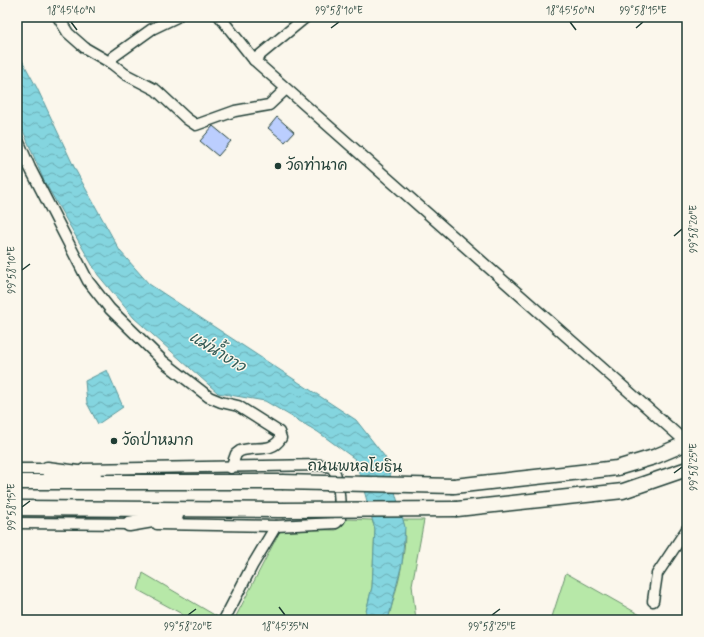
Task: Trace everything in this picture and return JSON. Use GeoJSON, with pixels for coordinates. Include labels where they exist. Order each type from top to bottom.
{"type":"FeatureCollection","features":[{"type":"Feature","properties":{"kind":"highway","name":"ถนนพหลโยธิน"},"geometry":{"type":"LineString","coordinates":[[17,482],[282,482],[454,486],[617,468],[654,457],[687,443]]}},
{"type":"Feature","properties":{"kind":"highway"},"geometry":{"type":"LineString","coordinates":[[47,469],[158,483]]}},
{"type":"Feature","properties":{"kind":"highway"},"geometry":{"type":"LineString","coordinates":[[17,508],[214,510],[457,509],[623,490],[687,469]]}},
{"type":"Feature","properties":{"kind":"highway"},"geometry":{"type":"LineString","coordinates":[[129,524],[214,510]]}},
{"type":"Feature","properties":{"kind":"street"},"geometry":{"type":"LineString","coordinates":[[58,17],[68,33],[85,48],[111,63],[125,74],[156,90],[187,119],[196,125],[235,111],[269,105],[286,89]]}},
{"type":"Feature","properties":{"kind":"street"},"geometry":{"type":"LineString","coordinates":[[111,63],[113,57],[152,29],[177,17]]}},
{"type":"Feature","properties":{"kind":"street"},"geometry":{"type":"LineString","coordinates":[[220,17],[254,60],[687,443]]}},
{"type":"Feature","properties":{"kind":"street"},"geometry":{"type":"LineString","coordinates":[[254,60],[306,17]]}},
{"type":"Feature","properties":{"kind":"street"},"geometry":{"type":"LineString","coordinates":[[17,138],[30,168],[88,281],[98,296],[164,362],[209,397],[221,402],[238,406],[279,432],[281,438],[277,444],[271,448],[240,451],[236,454],[232,468]]}},
{"type":"Feature","properties":{"kind":"street"},"geometry":{"type":"LineString","coordinates":[[17,468],[232,468],[321,465],[330,467],[334,471],[340,496],[340,519],[336,523],[276,526],[17,523]]}},
{"type":"Feature","properties":{"kind":"street"},"geometry":{"type":"LineString","coordinates":[[224,620],[276,526]]}},
{"type":"Feature","properties":{"kind":"street"},"geometry":{"type":"LineString","coordinates":[[653,601],[657,574],[687,529]]}},
{"type":"Feature","properties":{"kind":"green space"},"geometry":{"type":"Polygon","coordinates":[[[347,519],[372,520],[375,529],[372,587],[364,620],[234,620],[281,529],[336,530],[342,526],[347,519]]]}},
{"type":"Feature","properties":{"kind":"green space"},"geometry":{"type":"Polygon","coordinates":[[[403,520],[424,520],[412,585],[416,620],[388,620],[401,570],[405,543],[403,520]]]}},
{"type":"Feature","properties":{"kind":"green space"},"geometry":{"type":"Polygon","coordinates":[[[143,573],[223,620],[179,620],[182,614],[138,590],[143,573]]]}},
{"type":"Feature","properties":{"kind":"green space"},"geometry":{"type":"Polygon","coordinates":[[[566,573],[649,620],[551,620],[566,573]]]}},
{"type":"Feature","properties":{"kind":"water","name":"แม่น้ำงาว"},"geometry":{"type":"Polygon","coordinates":[[[17,51],[37,88],[76,171],[120,251],[149,284],[356,420],[385,457],[405,527],[402,563],[388,620],[364,620],[372,587],[375,529],[355,459],[318,432],[265,401],[218,393],[134,318],[98,275],[44,181],[17,116],[17,51]]]}},
{"type":"Feature","properties":{"kind":"water"},"geometry":{"type":"Polygon","coordinates":[[[107,370],[123,407],[98,424],[87,403],[85,381],[107,370]]]}},
{"type":"Feature","properties":{"kind":"building"},"geometry":{"type":"Polygon","coordinates":[[[277,117],[294,132],[285,142],[268,128],[277,117]]]}},
{"type":"Feature","properties":{"kind":"building"},"geometry":{"type":"Polygon","coordinates":[[[213,126],[231,141],[218,156],[200,141],[213,126]]]}},
{"type":"Feature","properties":{"kind":"place","name":"วัดท่านาค"},"geometry":{"type":"Point","coordinates":[278,166]}},
{"type":"Feature","properties":{"kind":"place","name":"วัดป่าหมาก"},"geometry":{"type":"Point","coordinates":[114,441]}}]}
